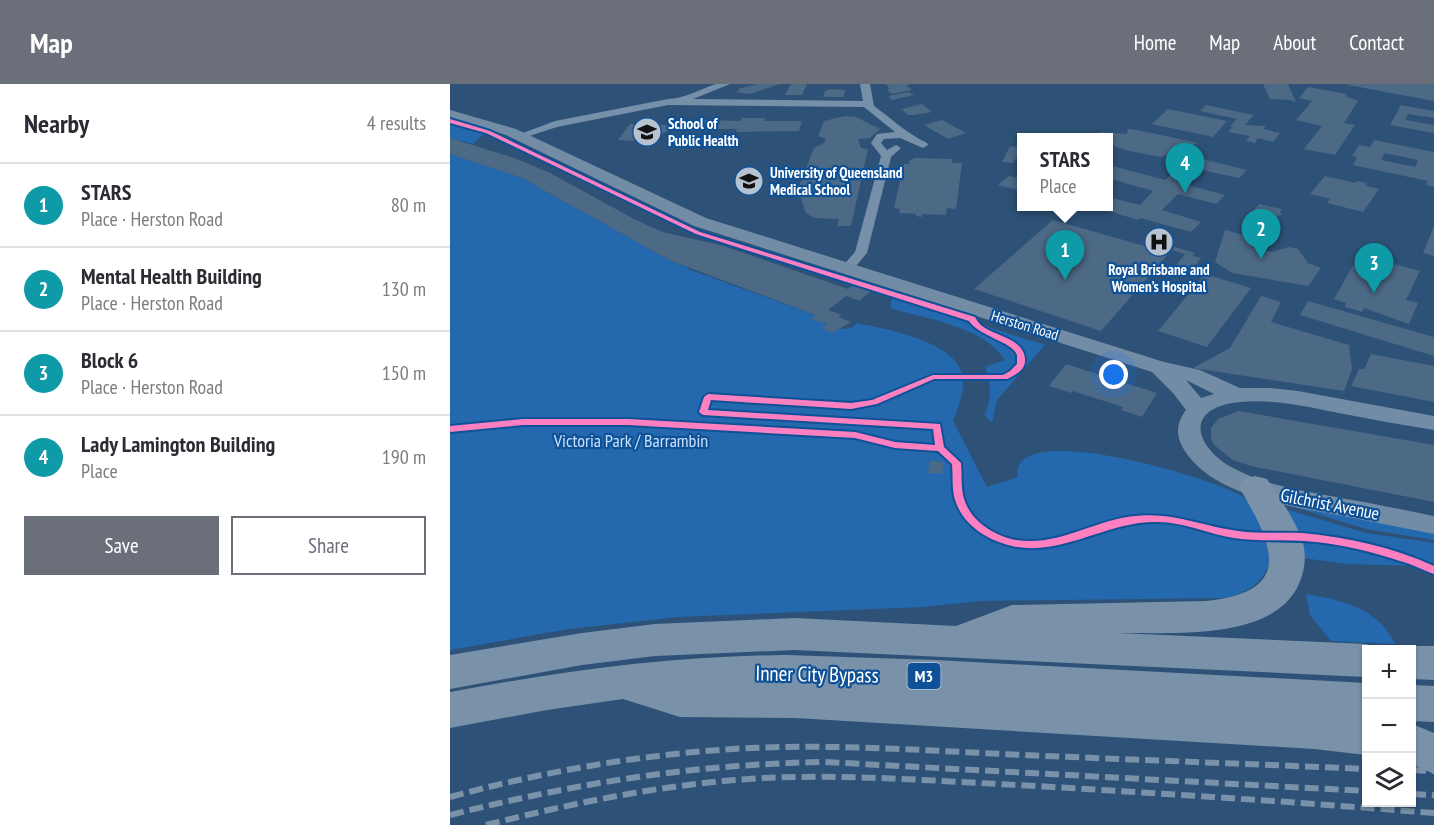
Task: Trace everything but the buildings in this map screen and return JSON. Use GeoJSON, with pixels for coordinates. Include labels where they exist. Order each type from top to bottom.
{"type":"FeatureCollection","features":[{"type":"Feature","properties":{"kind":"highway"},"geometry":{"type":"LineString","coordinates":[[958,641],[1012,620],[1206,616],[1225,615],[1250,608],[1266,598],[1279,585],[1285,573],[1287,560],[1280,530],[1242,482]]}},
{"type":"Feature","properties":{"kind":"highway","name":"Inner City Bypass"},"geometry":{"type":"LineString","coordinates":[[450,672],[582,649],[655,640],[795,634],[1362,661]]}},
{"type":"Feature","properties":{"kind":"highway"},"geometry":{"type":"LineString","coordinates":[[1416,663],[1434,663]]}},
{"type":"Feature","properties":{"kind":"highway","name":"Inner City Bypass"},"geometry":{"type":"LineString","coordinates":[[450,710],[543,692],[708,674],[838,673],[1362,700]]}},
{"type":"Feature","properties":{"kind":"highway"},"geometry":{"type":"LineString","coordinates":[[620,682],[680,699],[795,700],[1314,730],[1362,736]]}},
{"type":"Feature","properties":{"kind":"highway"},"geometry":{"type":"LineString","coordinates":[[1416,703],[1434,704]]}},
{"type":"Feature","properties":{"kind":"highway"},"geometry":{"type":"LineString","coordinates":[[1416,745],[1434,754]]}},
{"type":"Feature","properties":{"kind":"main road","name":"Herston Road"},"geometry":{"type":"LineString","coordinates":[[452,114],[520,136],[688,217],[846,269],[1158,367],[1197,377],[1238,396]]}},
{"type":"Feature","properties":{"kind":"main road","name":"Herston Road"},"geometry":{"type":"LineString","coordinates":[[1158,367],[1181,388],[1198,410],[1211,402],[1260,394],[1292,397],[1434,423]]}},
{"type":"Feature","properties":{"kind":"main road"},"geometry":{"type":"LineString","coordinates":[[1198,410],[1188,424],[1191,443],[1207,463],[1242,482]]}},
{"type":"Feature","properties":{"kind":"main road","name":"Gilchrist Avenue"},"geometry":{"type":"LineString","coordinates":[[1242,482],[1434,525]]}},
{"type":"Feature","properties":{"kind":"street"},"geometry":{"type":"LineString","coordinates":[[682,102],[695,94],[725,84]]}},
{"type":"Feature","properties":{"kind":"street"},"geometry":{"type":"LineString","coordinates":[[865,84],[868,104],[874,113],[893,124]]}},
{"type":"Feature","properties":{"kind":"street"},"geometry":{"type":"LineString","coordinates":[[520,136],[555,124],[668,102],[868,104]]}},
{"type":"Feature","properties":{"kind":"street"},"geometry":{"type":"LineString","coordinates":[[893,124],[885,135],[875,140],[896,145]]}},
{"type":"Feature","properties":{"kind":"street"},"geometry":{"type":"LineString","coordinates":[[846,269],[861,253],[896,145],[893,124]]}},
{"type":"Feature","properties":{"kind":"street"},"geometry":{"type":"LineString","coordinates":[[885,135],[896,145]]}},
{"type":"Feature","properties":{"kind":"green space"},"geometry":{"type":"Polygon","coordinates":[[[450,123],[485,133],[473,144],[450,138],[450,123]]]}},
{"type":"Feature","properties":{"kind":"green space","name":"Victoria Park / Barrambin"},"geometry":{"type":"Polygon","coordinates":[[[450,154],[522,178],[669,260],[815,315],[812,319],[827,324],[822,328],[832,332],[854,326],[857,323],[903,334],[937,347],[950,356],[959,367],[963,390],[953,421],[987,487],[1018,477],[1024,460],[1045,452],[1078,452],[1159,467],[1197,478],[1245,498],[1271,547],[1272,553],[1268,568],[1254,586],[1225,598],[980,601],[923,607],[678,617],[569,629],[450,650],[450,154]]]}},
{"type":"Feature","properties":{"kind":"green space"},"geometry":{"type":"Polygon","coordinates":[[[885,293],[960,317],[979,332],[1009,346],[1016,352],[1018,359],[1014,369],[1020,372],[1026,362],[1020,347],[991,333],[979,324],[1045,345],[997,400],[992,423],[984,414],[987,410],[990,392],[985,367],[1005,360],[983,339],[953,325],[890,308],[892,298],[883,295],[885,293]]]}},
{"type":"Feature","properties":{"kind":"green space"},"geometry":{"type":"Polygon","coordinates":[[[1285,504],[1434,532],[1434,540],[1366,529],[1285,504]]]}},
{"type":"Feature","properties":{"kind":"green space"},"geometry":{"type":"Polygon","coordinates":[[[1282,508],[1366,533],[1434,543],[1434,565],[1368,544],[1298,533],[1301,540],[1330,544],[1417,566],[1348,564],[1303,558],[1282,508]]]}},
{"type":"Feature","properties":{"kind":"green space"},"geometry":{"type":"Polygon","coordinates":[[[1306,594],[1345,603],[1369,614],[1388,632],[1395,644],[1331,641],[1310,615],[1306,594]]]}},
{"type":"Feature","properties":{"kind":"railway"},"geometry":{"type":"LineString","coordinates":[[450,797],[599,764],[675,754],[751,748],[887,749],[1362,769]]}},
{"type":"Feature","properties":{"kind":"railway"},"geometry":{"type":"LineString","coordinates":[[450,815],[543,794],[636,777],[729,767],[825,762],[1362,791]]}},
{"type":"Feature","properties":{"kind":"railway"},"geometry":{"type":"LineString","coordinates":[[1416,770],[1434,771]]}},
{"type":"Feature","properties":{"kind":"railway"},"geometry":{"type":"LineString","coordinates":[[486,825],[589,801],[659,789],[694,784],[796,777],[1018,785],[1434,813]]}},
{"type":"Feature","properties":{"kind":"railway"},"geometry":{"type":"LineString","coordinates":[[1416,794],[1434,795]]}},
{"type":"Feature","properties":{"kind":"cycle path"},"geometry":{"type":"LineString","coordinates":[[450,121],[488,132],[698,233],[972,319],[984,331],[1011,344],[1021,356],[1021,365],[1013,373],[1004,377],[933,377],[874,402],[851,406],[708,397],[703,412],[937,426],[940,448]]}},
{"type":"Feature","properties":{"kind":"cycle path"},"geometry":{"type":"LineString","coordinates":[[450,429],[523,422],[628,422],[855,435],[895,445],[940,448]]}},
{"type":"Feature","properties":{"kind":"cycle path"},"geometry":{"type":"LineString","coordinates":[[940,448],[956,463],[959,498],[968,516],[987,533],[1010,542],[1031,545],[1051,543],[1111,524],[1132,519],[1154,518],[1243,535],[1317,538],[1351,544],[1405,558],[1434,570]]}},
{"type":"Feature","properties":{"kind":"place","name":"School of Public Health"},"geometry":{"type":"Point","coordinates":[647,132]}},
{"type":"Feature","properties":{"kind":"place","name":"University of Queensland Medical School"},"geometry":{"type":"Point","coordinates":[749,181]}},
{"type":"Feature","properties":{"kind":"place","name":"Lady Lamington Building"},"geometry":{"type":"Point","coordinates":[1185,193]}},
{"type":"Feature","properties":{"kind":"place","name":"Royal Brisbane and Women’s Hospital"},"geometry":{"type":"Point","coordinates":[1159,242]}},
{"type":"Feature","properties":{"kind":"place","name":"Mental Health Building"},"geometry":{"type":"Point","coordinates":[1261,259]}},
{"type":"Feature","properties":{"kind":"place","name":"STARS"},"geometry":{"type":"Point","coordinates":[1065,280]}},
{"type":"Feature","properties":{"kind":"place","name":"Block 6"},"geometry":{"type":"Point","coordinates":[1374,293]}}]}
